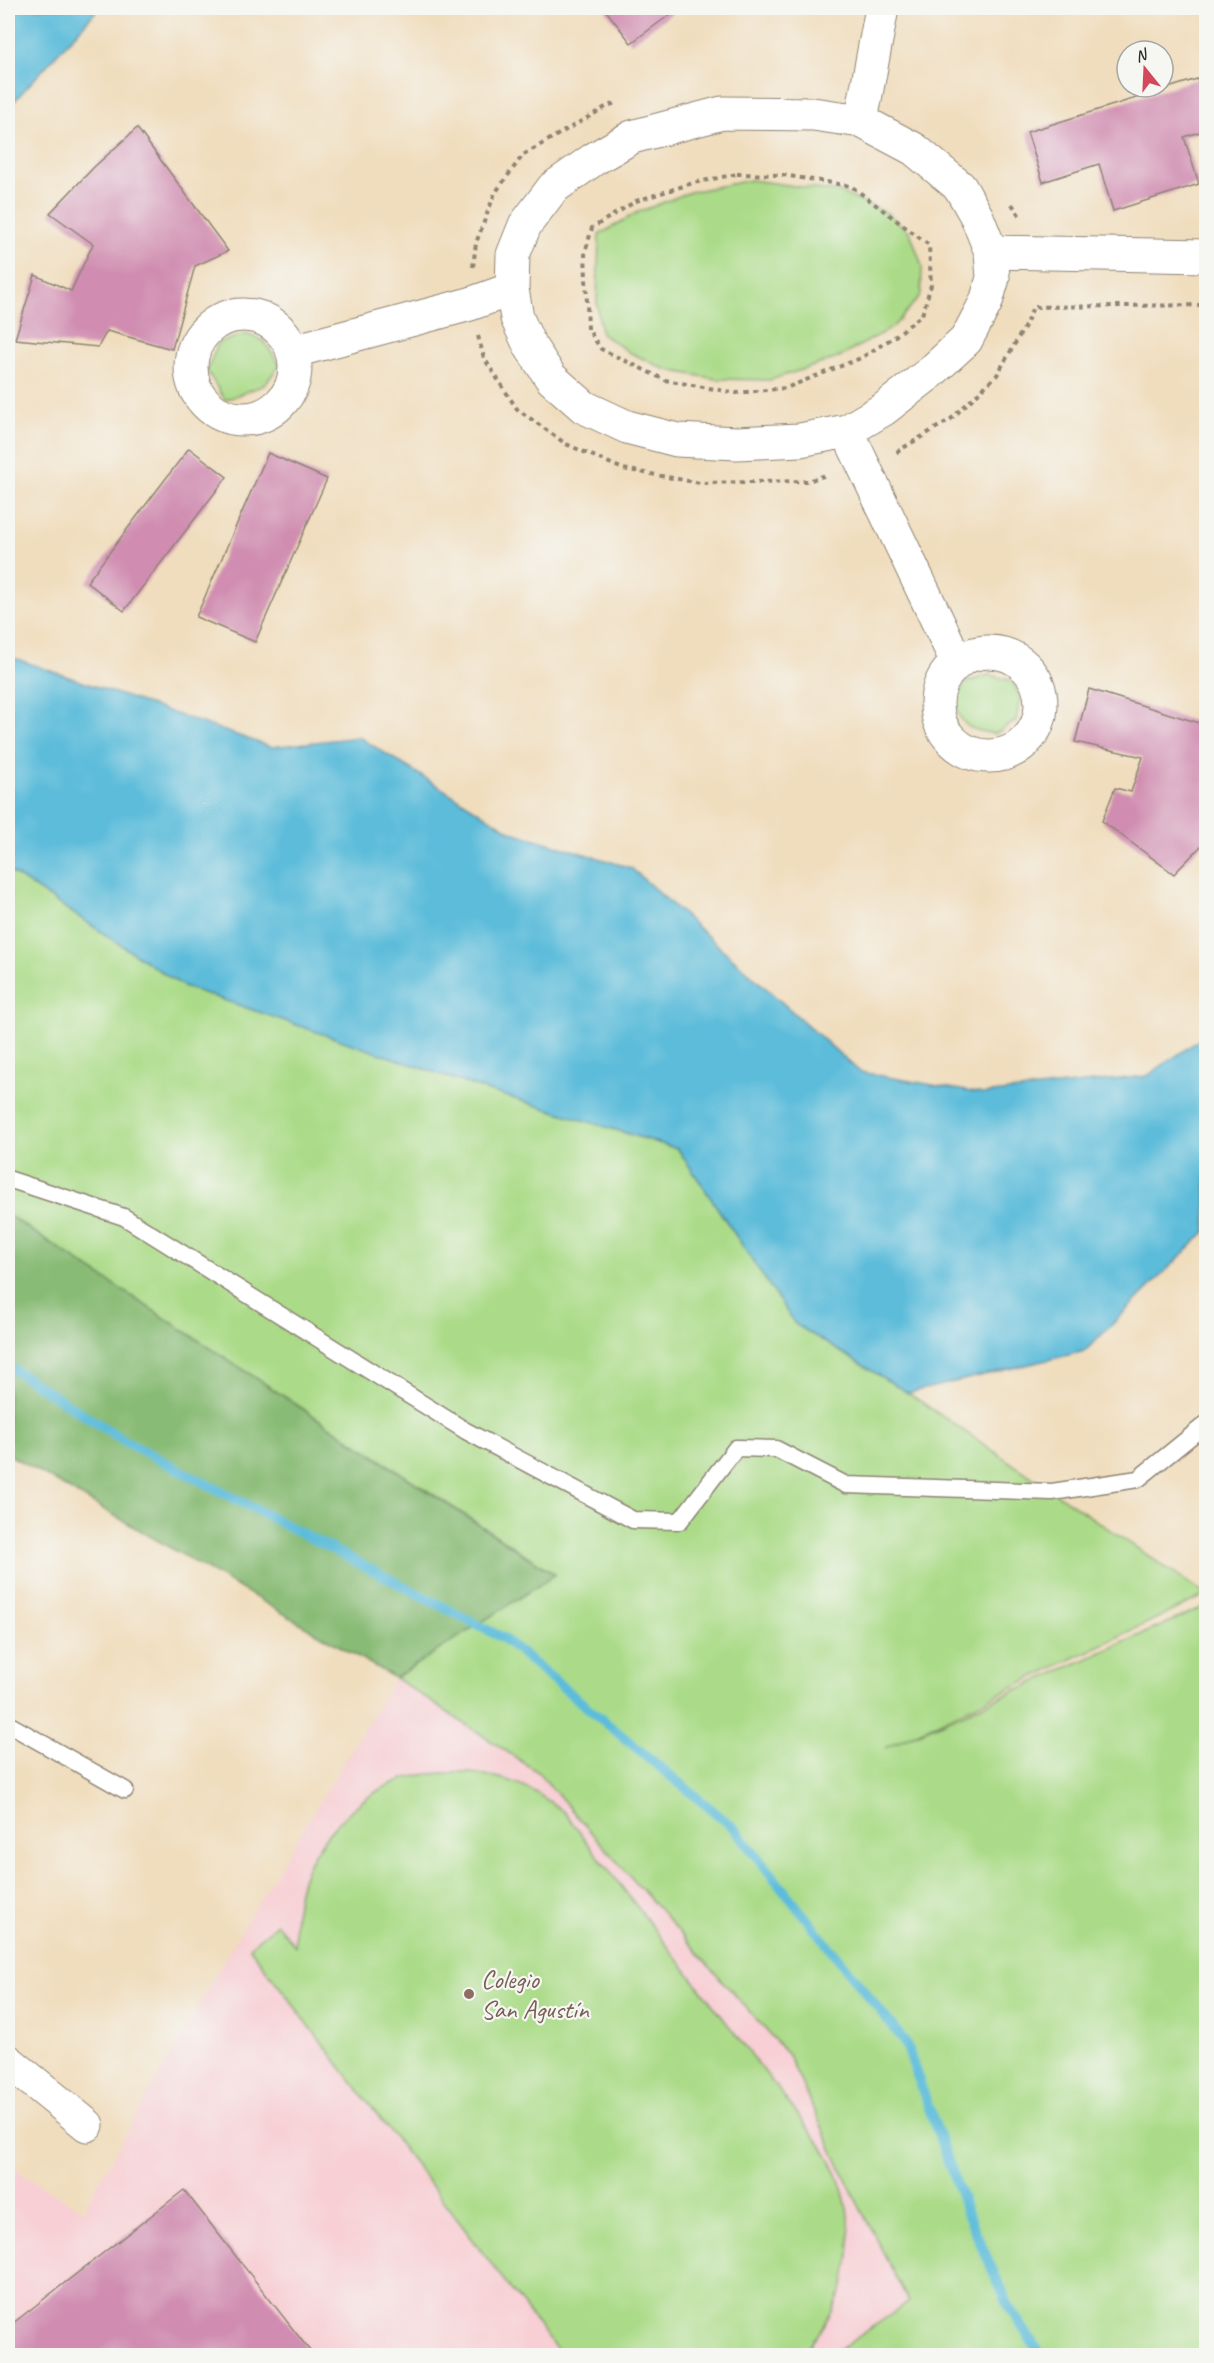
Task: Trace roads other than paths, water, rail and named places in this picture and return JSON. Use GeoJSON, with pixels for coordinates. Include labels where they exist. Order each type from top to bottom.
{"type":"FeatureCollection","features":[{"type":"Feature","properties":{"kind":"street"},"geometry":{"type":"LineString","coordinates":[[861,120],[882,8]]}},
{"type":"Feature","properties":{"kind":"street"},"geometry":{"type":"LineString","coordinates":[[722,113],[813,114],[861,120],[914,149],[960,187],[978,218],[991,252],[993,278],[986,302],[966,340],[930,373],[884,409],[847,431],[800,440],[737,443],[677,440],[627,427],[584,406],[551,378],[530,346],[517,318],[512,289],[513,255],[525,225],[554,188],[594,159],[632,137],[722,113]]}},
{"type":"Feature","properties":{"kind":"street"},"geometry":{"type":"LineString","coordinates":[[991,252],[1206,256]]}},
{"type":"Feature","properties":{"kind":"street"},"geometry":{"type":"LineString","coordinates":[[294,351],[470,303],[512,289]]}},
{"type":"Feature","properties":{"kind":"street"},"geometry":{"type":"LineString","coordinates":[[847,431],[957,663]]}},
{"type":"Feature","properties":{"kind":"street"},"geometry":{"type":"LineString","coordinates":[[8,2061],[87,2125]]}},
{"type":"Feature","properties":{"kind":"lane"},"geometry":{"type":"LineString","coordinates":[[8,1179],[124,1217],[466,1431],[633,1520],[680,1521],[736,1448],[776,1449],[846,1485],[1052,1492],[1138,1479],[1206,1424]]}},
{"type":"Feature","properties":{"kind":"lane"},"geometry":{"type":"LineString","coordinates":[[8,1724],[125,1790]]}},
{"type":"Feature","properties":{"kind":"water"},"geometry":{"type":"Polygon","coordinates":[[[8,8],[99,8],[8,108],[8,8]]]}},
{"type":"Feature","properties":{"kind":"water"},"geometry":{"type":"Polygon","coordinates":[[[8,656],[271,747],[359,737],[512,832],[631,868],[860,1072],[983,1094],[1147,1076],[1206,1035],[1206,1231],[1085,1351],[908,1393],[795,1324],[678,1149],[489,1091],[183,986],[8,870],[8,656]]]}},
{"type":"Feature","properties":{"kind":"waterway"},"geometry":{"type":"LineString","coordinates":[[8,1366],[128,1443],[503,1638],[734,1828],[905,2042],[967,2213],[1010,2309],[1042,2356]]}},
{"type":"Feature","properties":{"kind":"place","name":"Colegio San Agustín"},"geometry":{"type":"Point","coordinates":[469,1994]}}]}
